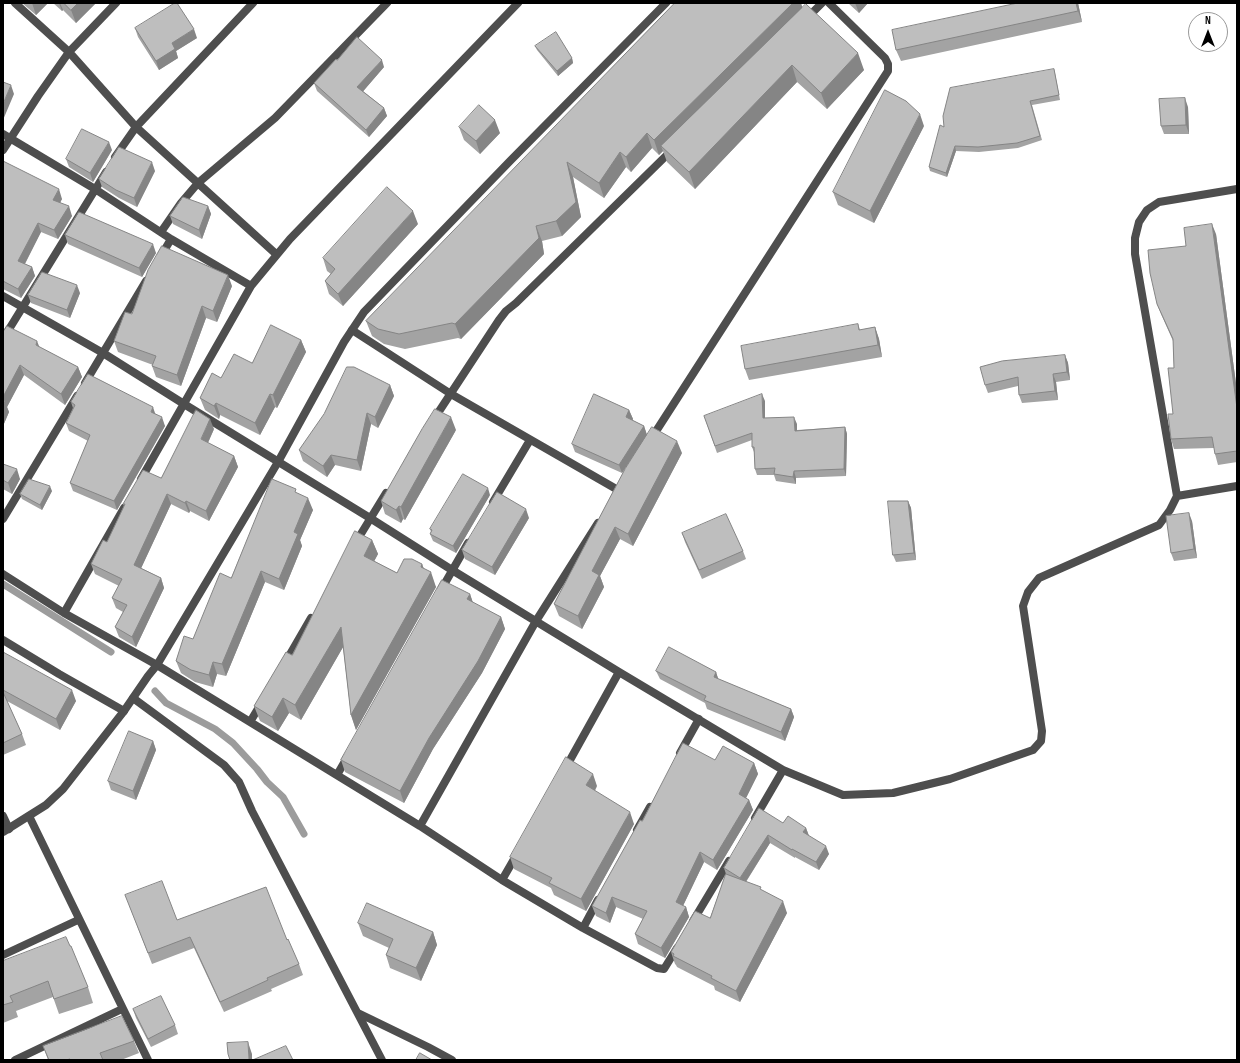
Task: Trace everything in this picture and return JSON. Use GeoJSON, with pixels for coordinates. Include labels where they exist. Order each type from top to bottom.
{"type":"FeatureCollection","features":[{"type":"Feature","properties":{"kind":"street"},"geometry":{"type":"LineString","coordinates":[[15,3],[69,52],[136,127],[276,254]]}},
{"type":"Feature","properties":{"kind":"street"},"geometry":{"type":"LineString","coordinates":[[3,150],[6,136],[38,96],[69,52],[116,3]]}},
{"type":"Feature","properties":{"kind":"street"},"geometry":{"type":"LineString","coordinates":[[3,339],[116,155],[136,127],[253,3]]}},
{"type":"Feature","properties":{"kind":"street"},"geometry":{"type":"LineString","coordinates":[[161,232],[181,203],[198,183],[275,118],[387,3]]}},
{"type":"Feature","properties":{"kind":"street"},"geometry":{"type":"LineString","coordinates":[[137,485],[251,286],[276,254],[518,3]]}},
{"type":"Feature","properties":{"kind":"street"},"geometry":{"type":"LineString","coordinates":[[799,25],[822,3]]}},
{"type":"Feature","properties":{"kind":"street"},"geometry":{"type":"LineString","coordinates":[[648,444],[888,71],[888,64],[885,58],[828,3]]}},
{"type":"Feature","properties":{"kind":"street"},"geometry":{"type":"LineString","coordinates":[[3,816],[6,830],[46,805],[63,789],[124,711],[157,665],[278,462],[352,330],[364,312],[664,4]]}},
{"type":"Feature","properties":{"kind":"street"},"geometry":{"type":"LineString","coordinates":[[6,136],[95,189],[171,239],[251,286]]}},
{"type":"Feature","properties":{"kind":"street"},"geometry":{"type":"LineString","coordinates":[[429,426],[499,320],[506,312],[680,142]]}},
{"type":"Feature","properties":{"kind":"street"},"geometry":{"type":"LineString","coordinates":[[3,296],[103,353],[452,570],[783,770],[843,795],[892,793],[950,779],[1033,750],[1041,741],[1042,731],[1024,606],[1028,592],[1039,578],[1159,525],[1170,510],[1177,496],[1135,254],[1135,238],[1139,222],[1147,210],[1159,202],[1237,189]]}},
{"type":"Feature","properties":{"kind":"street"},"geometry":{"type":"LineString","coordinates":[[3,519],[171,239]]}},
{"type":"Feature","properties":{"kind":"street"},"geometry":{"type":"LineString","coordinates":[[352,330],[451,394],[618,490]]}},
{"type":"Feature","properties":{"kind":"street"},"geometry":{"type":"LineString","coordinates":[[487,511],[530,440]]}},
{"type":"Feature","properties":{"kind":"street"},"geometry":{"type":"LineString","coordinates":[[350,552],[391,485]]}},
{"type":"Feature","properties":{"kind":"street"},"geometry":{"type":"LineString","coordinates":[[1177,496],[1237,486]]}},
{"type":"Feature","properties":{"kind":"street"},"geometry":{"type":"LineString","coordinates":[[64,612],[130,498]]}},
{"type":"Feature","properties":{"kind":"street"},"geometry":{"type":"LineString","coordinates":[[420,826],[536,621],[602,516]]}},
{"type":"Feature","properties":{"kind":"street"},"geometry":{"type":"LineString","coordinates":[[437,598],[472,538]]}},
{"type":"Feature","properties":{"kind":"street"},"geometry":{"type":"LineString","coordinates":[[3,574],[64,612],[157,665],[337,775],[420,826],[502,880],[583,928],[657,968],[664,969],[682,940]]}},
{"type":"Feature","properties":{"kind":"street"},"geometry":{"type":"LineString","coordinates":[[282,668],[314,613]]}},
{"type":"Feature","properties":{"kind":"street"},"geometry":{"type":"LineString","coordinates":[[3,640],[124,711]]}},
{"type":"Feature","properties":{"kind":"street"},"geometry":{"type":"LineString","coordinates":[[561,776],[619,672]]}},
{"type":"Feature","properties":{"kind":"street"},"geometry":{"type":"LineString","coordinates":[[250,722],[266,695]]}},
{"type":"Feature","properties":{"kind":"street"},"geometry":{"type":"LineString","coordinates":[[133,698],[224,765],[239,782],[252,811],[382,1060]]}},
{"type":"Feature","properties":{"kind":"street"},"geometry":{"type":"LineString","coordinates":[[676,761],[700,719]]}},
{"type":"Feature","properties":{"kind":"street"},"geometry":{"type":"LineString","coordinates":[[337,775],[352,748]]}},
{"type":"Feature","properties":{"kind":"street"},"geometry":{"type":"LineString","coordinates":[[751,824],[783,770]]}},
{"type":"Feature","properties":{"kind":"street"},"geometry":{"type":"LineString","coordinates":[[633,838],[653,803]]}},
{"type":"Feature","properties":{"kind":"street"},"geometry":{"type":"LineString","coordinates":[[29,816],[78,920],[148,1060]]}},
{"type":"Feature","properties":{"kind":"street"},"geometry":{"type":"LineString","coordinates":[[502,880],[522,846]]}},
{"type":"Feature","properties":{"kind":"street"},"geometry":{"type":"LineString","coordinates":[[690,927],[735,852]]}},
{"type":"Feature","properties":{"kind":"street"},"geometry":{"type":"LineString","coordinates":[[583,928],[602,893]]}},
{"type":"Feature","properties":{"kind":"street"},"geometry":{"type":"LineString","coordinates":[[3,955],[78,920]]}},
{"type":"Feature","properties":{"kind":"street"},"geometry":{"type":"LineString","coordinates":[[15,1060],[122,1009]]}},
{"type":"Feature","properties":{"kind":"street"},"geometry":{"type":"LineString","coordinates":[[358,1013],[452,1060]]}},
{"type":"Feature","properties":{"kind":"building"},"geometry":{"type":"Polygon","coordinates":[[[64,3],[78,3],[71,10],[64,3]]]}},
{"type":"Feature","properties":{"kind":"building"},"geometry":{"type":"Polygon","coordinates":[[[177,3],[194,29],[172,43],[175,49],[156,61],[135,28],[177,3]]]}},
{"type":"Feature","properties":{"kind":"building"},"geometry":{"type":"Polygon","coordinates":[[[675,3],[793,3],[654,140],[647,133],[626,157],[620,152],[599,183],[567,162],[576,202],[556,221],[536,226],[539,238],[455,324],[452,323],[399,334],[378,329],[366,321],[675,3]]]}},
{"type":"Feature","properties":{"kind":"building"},"geometry":{"type":"Polygon","coordinates":[[[1018,3],[1076,3],[1078,11],[896,50],[892,30],[1018,3]]]}},
{"type":"Feature","properties":{"kind":"building"},"geometry":{"type":"Polygon","coordinates":[[[806,4],[858,53],[821,93],[792,65],[689,172],[661,146],[806,4]]]}},
{"type":"Feature","properties":{"kind":"building"},"geometry":{"type":"Polygon","coordinates":[[[556,32],[572,58],[557,71],[535,46],[556,32]]]}},
{"type":"Feature","properties":{"kind":"building"},"geometry":{"type":"Polygon","coordinates":[[[357,37],[382,60],[357,87],[384,108],[366,130],[314,83],[357,37]]]}},
{"type":"Feature","properties":{"kind":"building"},"geometry":{"type":"Polygon","coordinates":[[[1054,69],[1059,95],[1030,101],[1040,136],[1017,143],[978,147],[955,146],[946,173],[929,167],[940,125],[944,127],[943,116],[950,88],[1054,69]]]}},
{"type":"Feature","properties":{"kind":"building"},"geometry":{"type":"Polygon","coordinates":[[[3,82],[11,85],[3,104],[3,82]]]}},
{"type":"Feature","properties":{"kind":"building"},"geometry":{"type":"Polygon","coordinates":[[[885,90],[906,101],[920,114],[870,211],[833,192],[885,90]]]}},
{"type":"Feature","properties":{"kind":"building"},"geometry":{"type":"Polygon","coordinates":[[[1185,98],[1186,125],[1161,126],[1159,99],[1185,98]]]}},
{"type":"Feature","properties":{"kind":"building"},"geometry":{"type":"Polygon","coordinates":[[[479,105],[495,120],[476,141],[459,127],[479,105]]]}},
{"type":"Feature","properties":{"kind":"building"},"geometry":{"type":"Polygon","coordinates":[[[82,129],[109,142],[90,173],[66,159],[82,129]]]}},
{"type":"Feature","properties":{"kind":"building"},"geometry":{"type":"Polygon","coordinates":[[[119,147],[152,162],[134,198],[116,190],[99,179],[119,147]]]}},
{"type":"Feature","properties":{"kind":"building"},"geometry":{"type":"Polygon","coordinates":[[[3,161],[59,189],[53,200],[69,206],[54,230],[38,223],[18,261],[32,267],[18,289],[3,281],[3,161]]]}},
{"type":"Feature","properties":{"kind":"building"},"geometry":{"type":"Polygon","coordinates":[[[387,187],[413,211],[338,294],[325,281],[335,269],[323,258],[387,187]]]}},
{"type":"Feature","properties":{"kind":"building"},"geometry":{"type":"Polygon","coordinates":[[[183,197],[208,206],[199,230],[170,216],[183,197]]]}},
{"type":"Feature","properties":{"kind":"building"},"geometry":{"type":"Polygon","coordinates":[[[79,212],[153,244],[139,268],[65,235],[79,212]]]}},
{"type":"Feature","properties":{"kind":"building"},"geometry":{"type":"Polygon","coordinates":[[[1212,224],[1237,408],[1237,451],[1215,454],[1212,437],[1171,439],[1168,414],[1173,414],[1168,368],[1174,368],[1173,339],[1157,304],[1150,273],[1148,250],[1186,246],[1184,228],[1212,224]]]}},
{"type":"Feature","properties":{"kind":"building"},"geometry":{"type":"Polygon","coordinates":[[[162,246],[228,275],[213,311],[202,306],[177,375],[152,366],[156,356],[114,341],[125,312],[132,314],[148,270],[162,246]]]}},
{"type":"Feature","properties":{"kind":"building"},"geometry":{"type":"Polygon","coordinates":[[[42,272],[77,285],[67,310],[28,295],[42,272]]]}},
{"type":"Feature","properties":{"kind":"building"},"geometry":{"type":"Polygon","coordinates":[[[858,324],[859,330],[875,327],[878,345],[745,369],[741,346],[858,324]]]}},
{"type":"Feature","properties":{"kind":"building"},"geometry":{"type":"Polygon","coordinates":[[[271,325],[301,340],[273,395],[270,394],[255,423],[216,403],[214,406],[200,398],[212,373],[221,378],[234,354],[252,363],[271,325]]]}},
{"type":"Feature","properties":{"kind":"building"},"geometry":{"type":"Polygon","coordinates":[[[7,326],[37,341],[36,345],[78,367],[61,394],[20,365],[3,397],[3,332],[7,326]]]}},
{"type":"Feature","properties":{"kind":"building"},"geometry":{"type":"Polygon","coordinates":[[[1065,355],[1067,372],[1053,374],[1055,391],[1019,395],[1018,377],[985,385],[980,367],[1002,361],[1065,355]]]}},
{"type":"Feature","properties":{"kind":"building"},"geometry":{"type":"Polygon","coordinates":[[[347,367],[354,367],[390,385],[375,417],[367,413],[357,460],[331,455],[323,466],[299,450],[324,414],[347,367]]]}},
{"type":"Feature","properties":{"kind":"building"},"geometry":{"type":"Polygon","coordinates":[[[88,374],[153,407],[151,412],[162,417],[114,501],[70,483],[90,435],[66,423],[75,405],[71,402],[88,374]]]}},
{"type":"Feature","properties":{"kind":"building"},"geometry":{"type":"Polygon","coordinates":[[[594,394],[629,410],[626,417],[644,426],[619,465],[572,444],[594,394]]]}},
{"type":"Feature","properties":{"kind":"building"},"geometry":{"type":"Polygon","coordinates":[[[762,394],[763,418],[794,417],[795,431],[845,427],[844,469],[794,471],[793,477],[774,474],[775,468],[755,469],[752,433],[715,446],[704,416],[762,394]]]}},
{"type":"Feature","properties":{"kind":"building"},"geometry":{"type":"Polygon","coordinates":[[[435,409],[451,417],[401,507],[399,506],[396,510],[381,501],[435,409]]]}},
{"type":"Feature","properties":{"kind":"building"},"geometry":{"type":"Polygon","coordinates":[[[196,410],[210,419],[201,439],[234,456],[206,511],[167,494],[134,565],[161,578],[132,637],[115,627],[127,605],[112,598],[122,579],[91,564],[103,540],[107,542],[125,504],[123,504],[143,470],[161,478],[196,410]]]}},
{"type":"Feature","properties":{"kind":"building"},"geometry":{"type":"Polygon","coordinates":[[[652,427],[677,441],[628,534],[615,527],[592,571],[599,575],[578,616],[554,604],[625,469],[652,427]]]}},
{"type":"Feature","properties":{"kind":"building"},"geometry":{"type":"Polygon","coordinates":[[[3,464],[17,469],[8,483],[3,480],[3,464]]]}},
{"type":"Feature","properties":{"kind":"building"},"geometry":{"type":"Polygon","coordinates":[[[463,474],[488,488],[453,546],[430,534],[432,530],[430,529],[463,474]]]}},
{"type":"Feature","properties":{"kind":"building"},"geometry":{"type":"Polygon","coordinates":[[[29,479],[50,486],[40,505],[20,494],[29,479]]]}},
{"type":"Feature","properties":{"kind":"building"},"geometry":{"type":"Polygon","coordinates":[[[272,479],[296,489],[295,492],[308,498],[294,532],[298,534],[279,579],[261,571],[222,664],[213,662],[209,675],[191,670],[176,661],[184,636],[193,639],[220,573],[231,578],[272,479]]]}},
{"type":"Feature","properties":{"kind":"building"},"geometry":{"type":"Polygon","coordinates":[[[497,492],[526,509],[492,567],[462,550],[497,492]]]}},
{"type":"Feature","properties":{"kind":"building"},"geometry":{"type":"Polygon","coordinates":[[[888,501],[908,501],[914,553],[893,555],[888,501]]]}},
{"type":"Feature","properties":{"kind":"building"},"geometry":{"type":"Polygon","coordinates":[[[1189,513],[1194,549],[1171,553],[1166,516],[1189,513]]]}},
{"type":"Feature","properties":{"kind":"building"},"geometry":{"type":"Polygon","coordinates":[[[726,514],[743,551],[699,570],[682,533],[726,514]]]}},
{"type":"Feature","properties":{"kind":"building"},"geometry":{"type":"Polygon","coordinates":[[[355,531],[372,540],[364,556],[397,573],[404,559],[412,559],[422,564],[421,567],[431,572],[351,715],[341,627],[295,705],[283,698],[272,717],[254,706],[286,652],[292,655],[355,531]]]}},
{"type":"Feature","properties":{"kind":"building"},"geometry":{"type":"Polygon","coordinates":[[[442,580],[470,594],[467,599],[501,617],[478,661],[429,738],[400,791],[341,760],[442,580]]]}},
{"type":"Feature","properties":{"kind":"building"},"geometry":{"type":"Polygon","coordinates":[[[669,647],[716,672],[714,677],[791,709],[781,732],[704,700],[706,696],[656,671],[669,647]]]}},
{"type":"Feature","properties":{"kind":"building"},"geometry":{"type":"Polygon","coordinates":[[[3,652],[72,690],[56,719],[3,690],[3,652]]]}},
{"type":"Feature","properties":{"kind":"building"},"geometry":{"type":"Polygon","coordinates":[[[3,692],[22,734],[3,743],[3,692]]]}},
{"type":"Feature","properties":{"kind":"building"},"geometry":{"type":"Polygon","coordinates":[[[129,731],[153,741],[133,791],[108,781],[129,731]]]}},
{"type":"Feature","properties":{"kind":"building"},"geometry":{"type":"Polygon","coordinates":[[[683,743],[715,760],[723,746],[754,763],[739,794],[749,800],[713,860],[700,852],[676,902],[686,907],[661,948],[635,934],[647,911],[612,897],[606,913],[592,906],[640,820],[642,821],[683,743]]]}},
{"type":"Feature","properties":{"kind":"building"},"geometry":{"type":"Polygon","coordinates":[[[566,757],[593,774],[586,785],[630,812],[581,899],[549,883],[552,878],[510,857],[566,757]]]}},
{"type":"Feature","properties":{"kind":"building"},"geometry":{"type":"Polygon","coordinates":[[[759,808],[783,823],[788,816],[806,828],[803,832],[826,846],[816,862],[792,850],[768,835],[740,878],[724,868],[759,808]]]}},
{"type":"Feature","properties":{"kind":"building"},"geometry":{"type":"Polygon","coordinates":[[[726,874],[761,887],[760,889],[783,901],[736,991],[711,978],[712,976],[673,956],[674,954],[671,952],[695,911],[710,918],[726,874]]]}},
{"type":"Feature","properties":{"kind":"building"},"geometry":{"type":"Polygon","coordinates":[[[162,881],[177,920],[266,887],[287,940],[288,939],[299,964],[267,978],[268,980],[220,1002],[190,937],[148,953],[125,895],[162,881]]]}},
{"type":"Feature","properties":{"kind":"building"},"geometry":{"type":"Polygon","coordinates":[[[367,903],[433,932],[416,968],[386,955],[393,939],[358,923],[367,903]]]}},
{"type":"Feature","properties":{"kind":"building"},"geometry":{"type":"Polygon","coordinates":[[[66,937],[88,987],[54,999],[48,981],[10,996],[13,1002],[3,1005],[3,961],[66,937]]]}},
{"type":"Feature","properties":{"kind":"building"},"geometry":{"type":"Polygon","coordinates":[[[161,996],[175,1025],[148,1039],[133,1009],[161,996]]]}},
{"type":"Feature","properties":{"kind":"building"},"geometry":{"type":"Polygon","coordinates":[[[122,1016],[134,1041],[100,1053],[103,1060],[49,1060],[43,1046],[122,1016]]]}},
{"type":"Feature","properties":{"kind":"building"},"geometry":{"type":"Polygon","coordinates":[[[248,1042],[249,1060],[230,1060],[227,1043],[248,1042]]]}},
{"type":"Feature","properties":{"kind":"building"},"geometry":{"type":"Polygon","coordinates":[[[286,1046],[293,1060],[253,1060],[286,1046]]]}},
{"type":"Feature","properties":{"kind":"building"},"geometry":{"type":"Polygon","coordinates":[[[420,1053],[432,1060],[416,1060],[420,1053]]]}},
{"type":"Feature","properties":{"kind":"waterway"},"geometry":{"type":"LineString","coordinates":[[3,584],[111,652]]}},
{"type":"Feature","properties":{"kind":"waterway"},"geometry":{"type":"LineString","coordinates":[[155,691],[166,703],[215,729],[233,743],[267,782],[283,797],[304,834]]}}]}
